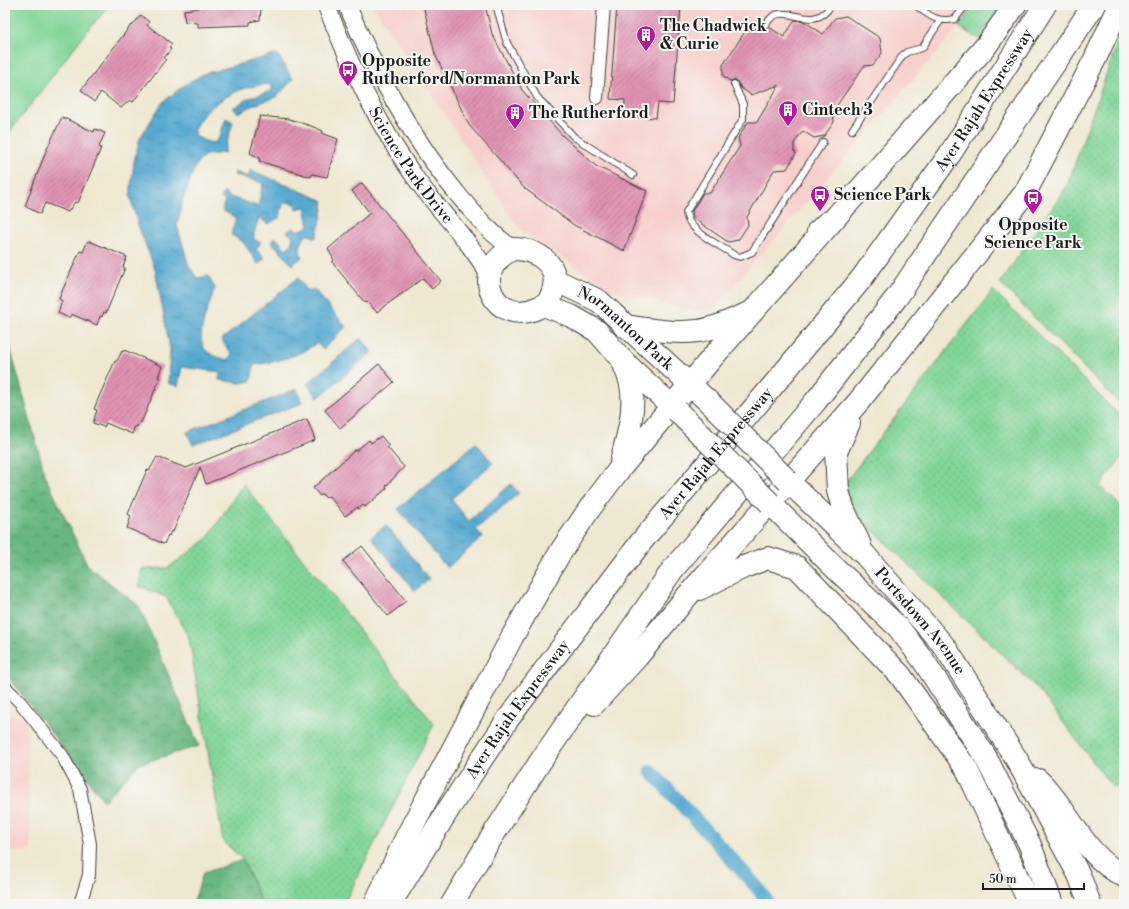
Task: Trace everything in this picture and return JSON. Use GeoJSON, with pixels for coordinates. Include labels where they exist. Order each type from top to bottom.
{"type":"FeatureCollection","features":[{"type":"Feature","properties":{"kind":"highway"},"geometry":{"type":"LineString","coordinates":[[375,904],[407,836],[512,637],[561,551],[618,471],[675,409],[751,312],[806,250],[846,199],[986,46],[1015,5]]}},
{"type":"Feature","properties":{"kind":"highway","name":"Ayer Rajah Expressway"},"geometry":{"type":"LineString","coordinates":[[390,904],[448,810],[508,719],[641,542],[862,278],[950,154],[1045,5]]}},
{"type":"Feature","properties":{"kind":"highway"},"geometry":{"type":"LineString","coordinates":[[452,904],[488,843],[540,762],[673,569],[815,402],[897,297],[1094,5]]}},
{"type":"Feature","properties":{"kind":"highway"},"geometry":{"type":"LineString","coordinates":[[540,762],[637,657],[689,594],[860,400],[1025,194],[1096,59],[1120,5]]}},
{"type":"Feature","properties":{"kind":"highway"},"geometry":{"type":"LineString","coordinates":[[544,305],[530,312],[515,312],[503,308],[494,296],[489,285],[489,275],[493,263],[503,254],[513,249],[525,249],[538,254],[551,268],[555,280]]}},
{"type":"Feature","properties":{"kind":"highway","name":"Normanton Park"},"geometry":{"type":"LineString","coordinates":[[675,409],[623,362],[597,331],[571,316],[544,305],[552,296],[555,280],[599,301],[624,326],[692,387]]}},
{"type":"Feature","properties":{"kind":"highway"},"geometry":{"type":"LineString","coordinates":[[624,326],[659,330],[698,331],[718,326],[751,312]]}},
{"type":"Feature","properties":{"kind":"highway"},"geometry":{"type":"LineString","coordinates":[[618,471],[628,435],[632,402],[631,385],[623,362]]}},
{"type":"Feature","properties":{"kind":"highway","name":"Portsdown Avenue"},"geometry":{"type":"LineString","coordinates":[[692,387],[865,556],[945,646],[1017,760],[1078,875],[1090,904]]}},
{"type":"Feature","properties":{"kind":"highway"},"geometry":{"type":"LineString","coordinates":[[860,400],[836,452],[838,491],[843,508],[865,556]]}},
{"type":"Feature","properties":{"kind":"highway","name":"Portsdown Avenue"},"geometry":{"type":"LineString","coordinates":[[675,409],[834,567],[898,627],[923,660],[984,756],[1030,845],[1052,904]]}},
{"type":"Feature","properties":{"kind":"highway"},"geometry":{"type":"LineString","coordinates":[[689,594],[744,567],[768,558],[798,556],[834,567]]}},
{"type":"Feature","properties":{"kind":"highway"},"geometry":{"type":"LineString","coordinates":[[768,558],[797,567],[900,675],[966,768],[1030,904]]}},
{"type":"Feature","properties":{"kind":"highway"},"geometry":{"type":"LineString","coordinates":[[1017,760],[1041,783],[1093,852],[1109,868],[1124,876]]}},
{"type":"Feature","properties":{"kind":"main road","name":"Science Park Drive"},"geometry":{"type":"LineString","coordinates":[[326,5],[345,53],[385,133],[419,184],[480,258],[489,275]]}},
{"type":"Feature","properties":{"kind":"main road","name":"Science Park Drive"},"geometry":{"type":"LineString","coordinates":[[347,5],[363,43],[405,120],[442,174],[484,226],[513,249]]}},
{"type":"Feature","properties":{"kind":"street"},"geometry":{"type":"LineString","coordinates":[[597,98],[604,5]]}},
{"type":"Feature","properties":{"kind":"street"},"geometry":{"type":"LineString","coordinates":[[5,687],[20,702],[62,755],[80,789],[90,844],[89,875],[80,904]]}},
{"type":"Feature","properties":{"kind":"lane"},"geometry":{"type":"LineString","coordinates":[[496,5],[507,44],[537,97],[574,138],[633,175]]}},
{"type":"Feature","properties":{"kind":"lane"},"geometry":{"type":"LineString","coordinates":[[766,24],[772,16],[780,15],[817,18],[826,14],[831,5]]}},
{"type":"Feature","properties":{"kind":"lane"},"geometry":{"type":"LineString","coordinates":[[915,5],[944,22],[954,19],[966,5]]}},
{"type":"Feature","properties":{"kind":"lane"},"geometry":{"type":"LineString","coordinates":[[852,130],[903,55],[907,52],[922,48],[940,20]]}},
{"type":"Feature","properties":{"kind":"lane"},"geometry":{"type":"LineString","coordinates":[[734,84],[743,104],[743,119],[686,212],[686,218],[694,228],[734,255],[740,257],[752,252],[823,142]]}},
{"type":"Feature","properties":{"kind":"lane"},"geometry":{"type":"LineString","coordinates":[[806,250],[811,227],[828,211]]}},
{"type":"Feature","properties":{"kind":"shaded area"},"geometry":{"type":"Polygon","coordinates":[[[373,5],[974,5],[959,27],[709,314],[609,289],[520,230],[373,5]]]}},
{"type":"Feature","properties":{"kind":"shaded area"},"geometry":{"type":"Polygon","coordinates":[[[5,716],[26,716],[31,851],[5,852],[5,716]]]}},
{"type":"Feature","properties":{"kind":"green space"},"geometry":{"type":"Polygon","coordinates":[[[5,5],[110,5],[86,32],[5,138],[5,5]]]}},
{"type":"Feature","properties":{"kind":"green space"},"geometry":{"type":"Polygon","coordinates":[[[974,5],[1002,5],[979,39],[959,27],[974,5]]]}},
{"type":"Feature","properties":{"kind":"green space"},"geometry":{"type":"Polygon","coordinates":[[[1124,24],[1124,408],[1000,283],[1067,186],[1124,24]]]}},
{"type":"Feature","properties":{"kind":"green space"},"geometry":{"type":"Polygon","coordinates":[[[993,290],[1124,420],[1124,454],[1100,486],[1124,509],[1124,785],[1113,788],[1038,689],[854,512],[844,484],[993,290]]]}},
{"type":"Feature","properties":{"kind":"green space"},"geometry":{"type":"Polygon","coordinates":[[[5,329],[46,478],[88,566],[139,606],[199,746],[139,764],[104,801],[5,673],[5,329]]]}},
{"type":"Feature","properties":{"kind":"green space"},"geometry":{"type":"Polygon","coordinates":[[[243,484],[434,724],[344,904],[262,904],[243,860],[223,841],[189,638],[166,597],[139,586],[142,569],[168,568],[207,539],[243,484]]]}},
{"type":"Feature","properties":{"kind":"green space"},"geometry":{"type":"Polygon","coordinates":[[[243,860],[262,904],[193,904],[203,873],[243,860]]]}},
{"type":"Feature","properties":{"kind":"water"},"geometry":{"type":"Polygon","coordinates":[[[277,54],[293,79],[277,97],[256,104],[238,113],[233,108],[249,98],[272,91],[272,84],[239,90],[207,111],[195,129],[194,135],[202,140],[213,143],[219,138],[226,118],[233,122],[224,153],[206,155],[196,165],[183,199],[177,225],[189,266],[197,278],[208,276],[215,288],[203,322],[202,340],[204,348],[209,353],[227,360],[232,354],[221,340],[298,278],[309,292],[314,289],[346,327],[323,350],[317,343],[287,358],[254,365],[251,381],[240,383],[219,380],[220,372],[182,367],[178,386],[168,383],[170,349],[155,269],[138,225],[130,196],[134,161],[140,138],[162,103],[182,87],[203,74],[277,54]]]}},
{"type":"Feature","properties":{"kind":"water"},"geometry":{"type":"Polygon","coordinates":[[[251,170],[324,201],[322,216],[316,238],[307,234],[300,247],[302,257],[292,265],[271,241],[275,237],[286,249],[291,245],[293,236],[287,232],[293,228],[299,231],[309,226],[305,207],[296,209],[295,204],[286,202],[283,204],[280,217],[268,224],[259,218],[254,233],[254,240],[261,242],[256,249],[265,258],[258,264],[243,242],[231,235],[236,218],[222,210],[225,200],[221,198],[224,192],[230,197],[258,206],[263,183],[234,175],[235,172],[248,177],[251,170]]]}},
{"type":"Feature","properties":{"kind":"water"},"geometry":{"type":"Polygon","coordinates":[[[361,338],[372,352],[318,398],[307,384],[361,338]]]}},
{"type":"Feature","properties":{"kind":"water"},"geometry":{"type":"Polygon","coordinates":[[[297,389],[302,403],[193,445],[187,432],[297,389]]]}},
{"type":"Feature","properties":{"kind":"water"},"geometry":{"type":"Polygon","coordinates":[[[476,443],[493,463],[451,499],[469,521],[511,484],[519,493],[476,529],[483,537],[447,568],[398,509],[476,443]]]}},
{"type":"Feature","properties":{"kind":"water"},"geometry":{"type":"Polygon","coordinates":[[[386,525],[429,579],[415,591],[371,537],[386,525]]]}},
{"type":"Feature","properties":{"kind":"building"},"geometry":{"type":"Polygon","coordinates":[[[199,5],[251,5],[251,7],[261,8],[260,20],[250,22],[250,25],[198,27],[198,23],[185,22],[184,10],[199,8],[199,5]]]}},
{"type":"Feature","properties":{"kind":"building","name":"The Rutherford"},"geometry":{"type":"Polygon","coordinates":[[[423,5],[485,5],[492,34],[522,90],[561,134],[596,166],[647,191],[624,251],[574,225],[524,188],[469,125],[435,54],[423,5]]]}},
{"type":"Feature","properties":{"kind":"building","name":"The Chadwick & Curie"},"geometry":{"type":"Polygon","coordinates":[[[617,5],[681,5],[673,104],[658,103],[656,118],[624,116],[625,100],[610,99],[617,5]]]}},
{"type":"Feature","properties":{"kind":"building"},"geometry":{"type":"Polygon","coordinates":[[[141,15],[149,22],[147,25],[172,44],[169,48],[171,49],[164,58],[166,59],[133,102],[130,100],[121,108],[101,92],[94,102],[81,90],[131,25],[132,26],[141,15]]]}},
{"type":"Feature","properties":{"kind":"building","name":"Cintech 3"},"geometry":{"type":"Polygon","coordinates":[[[846,16],[880,38],[882,53],[873,65],[864,66],[833,111],[834,122],[824,136],[814,138],[803,131],[794,143],[794,151],[796,153],[787,169],[774,170],[747,217],[748,225],[738,240],[728,242],[693,218],[692,211],[703,193],[710,193],[740,146],[738,138],[748,122],[757,122],[779,85],[751,95],[741,88],[736,80],[730,81],[723,76],[723,65],[750,24],[762,22],[763,28],[769,27],[784,37],[795,20],[805,22],[823,34],[835,18],[846,16]]]}},
{"type":"Feature","properties":{"kind":"building"},"geometry":{"type":"Polygon","coordinates":[[[260,116],[289,119],[311,126],[323,131],[322,133],[338,139],[327,177],[312,174],[311,177],[259,161],[260,158],[250,153],[260,116]]]}},
{"type":"Feature","properties":{"kind":"building"},"geometry":{"type":"Polygon","coordinates":[[[62,117],[94,132],[95,129],[105,133],[99,147],[101,148],[78,203],[75,202],[68,212],[45,203],[40,214],[25,206],[46,151],[62,117]]]}},
{"type":"Feature","properties":{"kind":"building"},"geometry":{"type":"Polygon","coordinates":[[[362,183],[441,281],[432,289],[423,278],[377,312],[367,302],[365,303],[332,262],[334,260],[328,249],[370,213],[352,191],[362,183]]]}},
{"type":"Feature","properties":{"kind":"building"},"geometry":{"type":"Polygon","coordinates":[[[89,241],[127,257],[123,267],[125,268],[106,313],[104,312],[102,317],[100,316],[97,325],[71,314],[69,318],[58,313],[62,301],[59,299],[63,289],[80,251],[83,252],[87,242],[89,241]]]}},
{"type":"Feature","properties":{"kind":"building"},"geometry":{"type":"Polygon","coordinates":[[[124,350],[162,366],[158,377],[160,378],[141,423],[139,422],[137,427],[135,426],[132,434],[106,423],[104,427],[93,423],[97,410],[94,409],[98,399],[115,361],[117,361],[124,350]]]}},
{"type":"Feature","properties":{"kind":"building"},"geometry":{"type":"Polygon","coordinates":[[[379,364],[394,382],[340,428],[325,410],[379,364]]]}},
{"type":"Feature","properties":{"kind":"building"},"geometry":{"type":"Polygon","coordinates":[[[307,419],[315,440],[206,484],[200,467],[173,532],[171,531],[169,536],[168,535],[164,544],[127,528],[131,516],[128,514],[147,470],[149,471],[157,457],[186,468],[307,419]]]}},
{"type":"Feature","properties":{"kind":"building"},"geometry":{"type":"Polygon","coordinates":[[[381,436],[389,446],[387,447],[404,467],[386,486],[387,488],[365,507],[363,505],[359,509],[358,507],[345,516],[329,496],[326,498],[322,494],[320,496],[313,488],[355,450],[356,451],[369,440],[371,443],[381,436]]]}},
{"type":"Feature","properties":{"kind":"building"},"geometry":{"type":"Polygon","coordinates":[[[362,546],[406,601],[388,616],[343,561],[362,546]]]}},
{"type":"Feature","properties":{"kind":"waterway"},"geometry":{"type":"LineString","coordinates":[[651,771],[756,886],[769,904]]}},
{"type":"Feature","properties":{"kind":"place","name":"The Chadwick & Curie"},"geometry":{"type":"Point","coordinates":[646,52]}},
{"type":"Feature","properties":{"kind":"place","name":"Opposite Rutherford/Normanton Park"},"geometry":{"type":"Point","coordinates":[348,87]}},
{"type":"Feature","properties":{"kind":"place","name":"Cintech 3"},"geometry":{"type":"Point","coordinates":[788,127]}},
{"type":"Feature","properties":{"kind":"place","name":"The Rutherford"},"geometry":{"type":"Point","coordinates":[515,130]}},
{"type":"Feature","properties":{"kind":"place","name":"Science Park"},"geometry":{"type":"Point","coordinates":[820,212]}},
{"type":"Feature","properties":{"kind":"place","name":"Opposite Science Park"},"geometry":{"type":"Point","coordinates":[1033,215]}}]}
